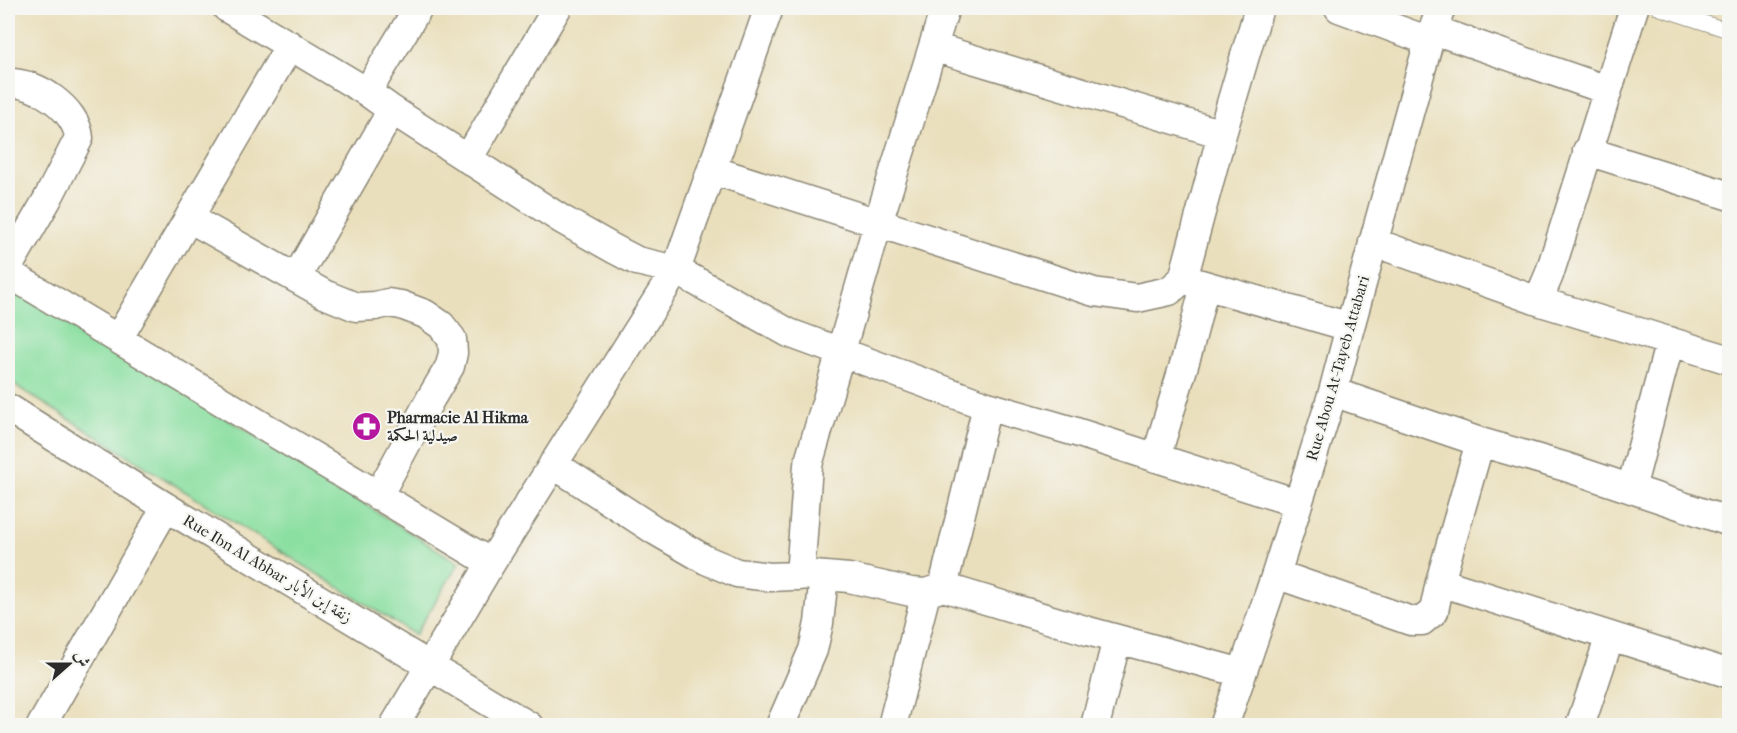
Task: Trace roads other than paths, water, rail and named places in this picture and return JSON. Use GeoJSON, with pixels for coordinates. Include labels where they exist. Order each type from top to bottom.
{"type":"FeatureCollection","features":[{"type":"Feature","properties":{"kind":"street"},"geometry":{"type":"LineString","coordinates":[[227,8],[367,92],[561,219],[638,261],[676,270],[789,333],[987,406],[1297,503]]}},
{"type":"Feature","properties":{"kind":"street"},"geometry":{"type":"LineString","coordinates":[[367,92],[418,8]]}},
{"type":"Feature","properties":{"kind":"street"},"geometry":{"type":"LineString","coordinates":[[468,159],[557,8]]}},
{"type":"Feature","properties":{"kind":"street"},"geometry":{"type":"LineString","coordinates":[[396,725],[429,665],[491,563],[676,270],[769,8]]}},
{"type":"Feature","properties":{"kind":"street"},"geometry":{"type":"LineString","coordinates":[[780,726],[813,650],[819,623],[812,576],[808,465],[878,223],[945,8]]}},
{"type":"Feature","properties":{"kind":"street"},"geometry":{"type":"LineString","coordinates":[[1156,458],[1189,348],[1194,282],[1222,134],[1258,8]]}},
{"type":"Feature","properties":{"kind":"street"},"geometry":{"type":"LineString","coordinates":[[1339,8],[1435,26],[1606,90]]}},
{"type":"Feature","properties":{"kind":"street"},"geometry":{"type":"LineString","coordinates":[[1538,301],[1549,274],[1634,8]]}},
{"type":"Feature","properties":{"kind":"street","name":"Rue Abou At-Tayeb Attabari"},"geometry":{"type":"LineString","coordinates":[[1233,724],[1242,674],[1333,392],[1435,26]]}},
{"type":"Feature","properties":{"kind":"street"},"geometry":{"type":"LineString","coordinates":[[118,339],[290,45]]}},
{"type":"Feature","properties":{"kind":"street"},"geometry":{"type":"LineString","coordinates":[[933,47],[1222,134]]}},
{"type":"Feature","properties":{"kind":"street"},"geometry":{"type":"LineString","coordinates":[[8,83],[20,83],[37,90],[62,106],[72,116],[78,127],[79,138],[47,200],[8,267]]}},
{"type":"Feature","properties":{"kind":"street"},"geometry":{"type":"LineString","coordinates":[[296,278],[392,110]]}},
{"type":"Feature","properties":{"kind":"street"},"geometry":{"type":"LineString","coordinates":[[1587,151],[1730,196]]}},
{"type":"Feature","properties":{"kind":"street"},"geometry":{"type":"LineString","coordinates":[[712,170],[1094,292],[1137,298],[1169,291],[1194,282],[1350,327]]}},
{"type":"Feature","properties":{"kind":"street"},"geometry":{"type":"LineString","coordinates":[[189,218],[324,294],[356,307],[388,303],[401,305],[425,314],[441,325],[452,339],[453,353],[450,366],[430,398],[378,496]]}},
{"type":"Feature","properties":{"kind":"street"},"geometry":{"type":"LineString","coordinates":[[1373,242],[1538,301],[1730,360]]}},
{"type":"Feature","properties":{"kind":"street"},"geometry":{"type":"LineString","coordinates":[[8,273],[491,563]]}},
{"type":"Feature","properties":{"kind":"street"},"geometry":{"type":"LineString","coordinates":[[1631,489],[1670,341]]}},
{"type":"Feature","properties":{"kind":"street"},"geometry":{"type":"LineString","coordinates":[[1333,392],[1730,522]]}},
{"type":"Feature","properties":{"kind":"street"},"geometry":{"type":"LineString","coordinates":[[892,726],[987,406]]}},
{"type":"Feature","properties":{"kind":"street","name":"Rue Ibn Al Abbar زنقة إبن الأبار"},"geometry":{"type":"LineString","coordinates":[[8,408],[166,507],[529,726]]}},
{"type":"Feature","properties":{"kind":"street"},"geometry":{"type":"LineString","coordinates":[[1276,574],[1411,621],[1422,621],[1434,611],[1440,582],[1480,442]]}},
{"type":"Feature","properties":{"kind":"street"},"geometry":{"type":"LineString","coordinates":[[553,464],[656,531],[706,560],[737,573],[770,577],[849,578],[911,592],[934,590],[1242,674]]}},
{"type":"Feature","properties":{"kind":"street"},"geometry":{"type":"LineString","coordinates":[[41,726],[166,507]]}},
{"type":"Feature","properties":{"kind":"street"},"geometry":{"type":"LineString","coordinates":[[1440,582],[1730,674]]}},
{"type":"Feature","properties":{"kind":"street"},"geometry":{"type":"LineString","coordinates":[[1580,726],[1610,636]]}},
{"type":"Feature","properties":{"kind":"street"},"geometry":{"type":"LineString","coordinates":[[1095,726],[1118,639]]}},
{"type":"Feature","properties":{"kind":"lane"},"geometry":{"type":"LineString","coordinates":[[1659,8],[1730,31]]}},
{"type":"Feature","properties":{"kind":"place","name":"Pharmacie Al Hikma صيدلية الحكمة"},"geometry":{"type":"Point","coordinates":[366,426]}}]}
